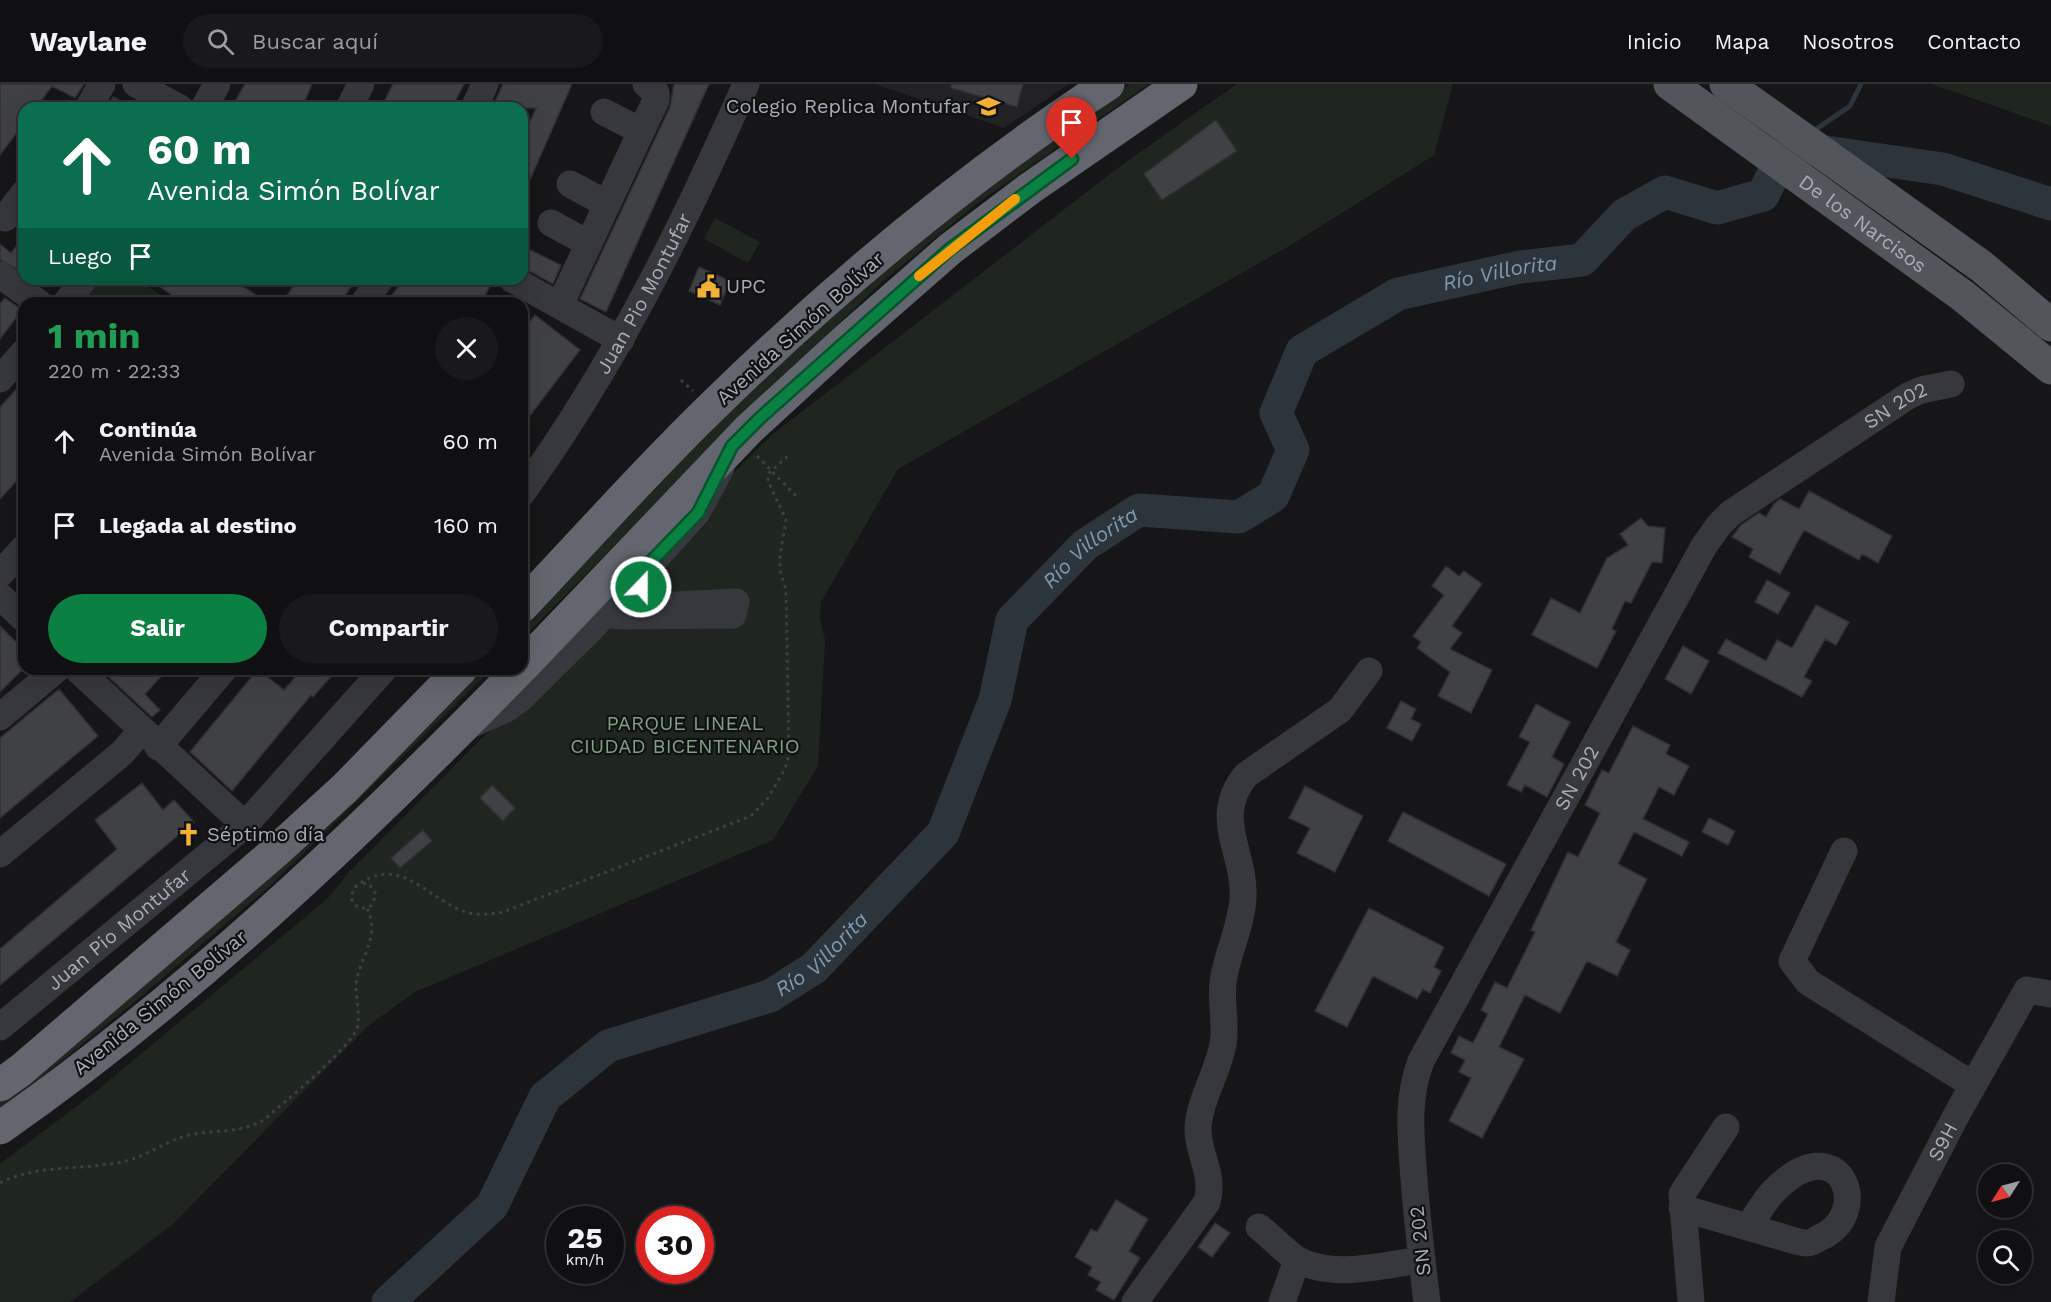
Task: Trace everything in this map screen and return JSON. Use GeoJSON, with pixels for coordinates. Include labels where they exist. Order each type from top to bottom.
{"type":"FeatureCollection","features":[{"type":"Feature","properties":{"kind":"highway","name":"Avenida Simón Bolívar"},"geometry":{"type":"LineString","coordinates":[[528,600],[716,402],[821,307],[937,207],[1030,136],[1108,84]]}},
{"type":"Feature","properties":{"kind":"highway","name":"Avenida Simón Bolívar"},"geometry":{"type":"LineString","coordinates":[[528,661],[771,407],[950,249],[1029,189],[1181,84]]}},
{"type":"Feature","properties":{"kind":"highway","name":"Avenida Simón Bolívar"},"geometry":{"type":"LineString","coordinates":[[0,1085],[21,1070],[284,844],[345,788],[455,675]]}},
{"type":"Feature","properties":{"kind":"highway","name":"Avenida Simón Bolívar"},"geometry":{"type":"LineString","coordinates":[[0,1128],[207,969],[390,801],[514,675]]}},
{"type":"Feature","properties":{"kind":"main road","name":"De los Narcisos"},"geometry":{"type":"LineString","coordinates":[[1670,84],[1963,296],[2051,368]]}},
{"type":"Feature","properties":{"kind":"main road","name":"De los Narcisos"},"geometry":{"type":"LineString","coordinates":[[1726,84],[1982,266],[2051,325]]}},
{"type":"Feature","properties":{"kind":"street"},"geometry":{"type":"LineString","coordinates":[[92,102],[102,84]]}},
{"type":"Feature","properties":{"kind":"street"},"geometry":{"type":"LineString","coordinates":[[136,84],[169,102]]}},
{"type":"Feature","properties":{"kind":"street"},"geometry":{"type":"LineString","coordinates":[[208,102],[218,84]]}},
{"type":"Feature","properties":{"kind":"street"},"geometry":{"type":"LineString","coordinates":[[352,102],[361,84]]}},
{"type":"Feature","properties":{"kind":"street"},"geometry":{"type":"LineString","coordinates":[[477,102],[485,84]]}},
{"type":"Feature","properties":{"kind":"street"},"geometry":{"type":"LineString","coordinates":[[560,304],[657,97],[654,89],[646,84]]}},
{"type":"Feature","properties":{"kind":"street","name":"Juan Pio Montufar"},"geometry":{"type":"LineString","coordinates":[[528,485],[550,455],[621,340],[700,187],[746,84]]}},
{"type":"Feature","properties":{"kind":"street"},"geometry":{"type":"LineString","coordinates":[[604,112],[641,131]]}},
{"type":"Feature","properties":{"kind":"street"},"geometry":{"type":"LineString","coordinates":[[570,184],[608,204]]}},
{"type":"Feature","properties":{"kind":"street"},"geometry":{"type":"LineString","coordinates":[[5,218],[18,201]]}},
{"type":"Feature","properties":{"kind":"street"},"geometry":{"type":"LineString","coordinates":[[551,222],[589,243]]}},
{"type":"Feature","properties":{"kind":"street"},"geometry":{"type":"LineString","coordinates":[[0,275],[31,297]]}},
{"type":"Feature","properties":{"kind":"street"},"geometry":{"type":"LineString","coordinates":[[514,289],[560,304],[621,340]]}},
{"type":"Feature","properties":{"kind":"street"},"geometry":{"type":"LineString","coordinates":[[0,379],[18,359]]}},
{"type":"Feature","properties":{"kind":"street","name":"SN 202"},"geometry":{"type":"LineString","coordinates":[[1427,1302],[1410,1123],[1412,1088],[1421,1061],[1704,546],[1731,513],[1888,408],[1921,390],[1951,384]]}},
{"type":"Feature","properties":{"kind":"street"},"geometry":{"type":"LineString","coordinates":[[462,729],[506,709],[521,698],[604,614],[698,513],[732,446]]}},
{"type":"Feature","properties":{"kind":"street"},"geometry":{"type":"LineString","coordinates":[[0,574],[18,554]]}},
{"type":"Feature","properties":{"kind":"street"},"geometry":{"type":"LineString","coordinates":[[604,614],[623,616],[733,615],[736,602],[654,606],[645,596],[640,573]]}},
{"type":"Feature","properties":{"kind":"street"},"geometry":{"type":"LineString","coordinates":[[0,596],[18,613]]}},
{"type":"Feature","properties":{"kind":"street"},"geometry":{"type":"LineString","coordinates":[[1135,1302],[1207,1202],[1210,1189],[1210,1176],[1199,1140],[1198,1124],[1223,1043],[1220,1000],[1224,976],[1241,916],[1243,894],[1229,819],[1234,790],[1246,776],[1340,710],[1369,671]]}},
{"type":"Feature","properties":{"kind":"street"},"geometry":{"type":"LineString","coordinates":[[0,717],[50,675]]}},
{"type":"Feature","properties":{"kind":"street"},"geometry":{"type":"LineString","coordinates":[[83,675],[244,825]]}},
{"type":"Feature","properties":{"kind":"street"},"geometry":{"type":"LineString","coordinates":[[0,854],[122,753],[150,739],[218,675]]}},
{"type":"Feature","properties":{"kind":"street","name":"Juan Pio Montufar"},"geometry":{"type":"LineString","coordinates":[[0,1027],[244,825],[379,675]]}},
{"type":"Feature","properties":{"kind":"street"},"geometry":{"type":"LineString","coordinates":[[1844,851],[1792,961],[1808,981],[1973,1085]]}},
{"type":"Feature","properties":{"kind":"street","name":"S9H"},"geometry":{"type":"LineString","coordinates":[[1881,1302],[1888,1247],[1973,1085],[2039,992]]}},
{"type":"Feature","properties":{"kind":"street"},"geometry":{"type":"LineString","coordinates":[[1690,1302],[1682,1194],[1726,1126]]}},
{"type":"Feature","properties":{"kind":"street"},"geometry":{"type":"LineString","coordinates":[[1682,1208],[1748,1227]]}},
{"type":"Feature","properties":{"kind":"street"},"geometry":{"type":"LineString","coordinates":[[1259,1227],[1297,1260],[1326,1268],[1346,1270],[1422,1260]]}},
{"type":"Feature","properties":{"kind":"street"},"geometry":{"type":"LineString","coordinates":[[1282,1302],[1297,1260]]}},
{"type":"Feature","properties":{"kind":"path"},"geometry":{"type":"LineString","coordinates":[[363,883],[369,885],[376,894],[372,905],[367,909],[357,907],[351,898],[354,888],[363,883],[384,873],[402,875],[445,903],[468,913],[487,915],[503,912],[751,816],[759,810],[785,769],[790,745],[786,590],[780,570],[786,520],[768,481],[768,474],[790,454]]}},
{"type":"Feature","properties":{"kind":"path"},"geometry":{"type":"LineString","coordinates":[[0,1183],[27,1172],[128,1161],[192,1134],[233,1131],[254,1126],[265,1119],[327,1063],[358,1026],[357,975],[373,928],[367,909]]}},
{"type":"Feature","properties":{"kind":"shaded area","name":"Colegio Replica Montufar"},"geometry":{"type":"Polygon","coordinates":[[[875,84],[1069,84],[1004,128],[875,84]]]}},
{"type":"Feature","properties":{"kind":"green space"},"geometry":{"type":"Polygon","coordinates":[[[1130,84],[1149,84],[979,202],[883,281],[764,395],[528,633],[528,617],[699,440],[837,308],[975,194],[1130,84]]]}},
{"type":"Feature","properties":{"kind":"green space","name":"PARQUE LINEAL CIUDAD BICENTENARIO"},"geometry":{"type":"Polygon","coordinates":[[[1237,84],[1453,84],[1434,155],[1291,245],[898,469],[821,602],[820,618],[825,640],[818,766],[773,840],[415,992],[368,1026],[173,1224],[70,1302],[0,1302],[0,1164],[94,1093],[328,898],[350,871],[484,736],[549,688],[709,521],[728,478],[773,434],[1123,164],[1237,84]]]}},
{"type":"Feature","properties":{"kind":"green space"},"geometry":{"type":"Polygon","coordinates":[[[1932,84],[2051,84],[2051,126],[1932,84]]]}},
{"type":"Feature","properties":{"kind":"green space"},"geometry":{"type":"Polygon","coordinates":[[[715,218],[760,242],[748,263],[704,239],[715,218]]]}},
{"type":"Feature","properties":{"kind":"green space"},"geometry":{"type":"Polygon","coordinates":[[[92,285],[146,285],[164,297],[83,297],[92,285]]]}},
{"type":"Feature","properties":{"kind":"green space"},"geometry":{"type":"Polygon","coordinates":[[[471,675],[486,675],[271,885],[137,1000],[0,1111],[0,1099],[424,724],[471,675]]]}},
{"type":"Feature","properties":{"kind":"building"},"geometry":{"type":"Polygon","coordinates":[[[0,84],[84,84],[75,98],[52,86],[40,102],[18,102],[18,131],[0,155],[0,84]]]}},
{"type":"Feature","properties":{"kind":"building"},"geometry":{"type":"Polygon","coordinates":[[[245,84],[312,84],[304,102],[234,102],[245,84]]]}},
{"type":"Feature","properties":{"kind":"building"},"geometry":{"type":"Polygon","coordinates":[[[393,84],[464,84],[455,102],[384,102],[393,84]]]}},
{"type":"Feature","properties":{"kind":"building"},"geometry":{"type":"Polygon","coordinates":[[[503,84],[572,84],[528,184],[528,126],[536,108],[528,108],[528,102],[495,102],[503,84]]]}},
{"type":"Feature","properties":{"kind":"building"},"geometry":{"type":"Polygon","coordinates":[[[674,84],[709,84],[606,312],[580,299],[670,107],[674,84]]]}},
{"type":"Feature","properties":{"kind":"building"},"geometry":{"type":"Polygon","coordinates":[[[951,84],[1023,84],[1017,107],[951,88],[951,84]]]}},
{"type":"Feature","properties":{"kind":"building"},"geometry":{"type":"Polygon","coordinates":[[[113,97],[123,102],[110,102],[113,97]]]}},
{"type":"Feature","properties":{"kind":"building"},"geometry":{"type":"Polygon","coordinates":[[[1216,120],[1237,151],[1162,200],[1144,174],[1216,120]]]}},
{"type":"Feature","properties":{"kind":"building"},"geometry":{"type":"Polygon","coordinates":[[[0,244],[11,253],[18,244],[18,270],[0,260],[0,244]]]}},
{"type":"Feature","properties":{"kind":"building"},"geometry":{"type":"Polygon","coordinates":[[[528,249],[561,265],[553,284],[528,270],[528,249]]]}},
{"type":"Feature","properties":{"kind":"building"},"geometry":{"type":"Polygon","coordinates":[[[699,267],[730,281],[720,305],[689,291],[699,267]]]}},
{"type":"Feature","properties":{"kind":"building"},"geometry":{"type":"Polygon","coordinates":[[[157,285],[241,285],[259,297],[175,297],[157,285]]]}},
{"type":"Feature","properties":{"kind":"building"},"geometry":{"type":"Polygon","coordinates":[[[294,285],[352,285],[344,297],[286,297],[294,285]]]}},
{"type":"Feature","properties":{"kind":"building"},"geometry":{"type":"Polygon","coordinates":[[[400,285],[490,286],[484,297],[390,297],[400,285]]]}},
{"type":"Feature","properties":{"kind":"building"},"geometry":{"type":"Polygon","coordinates":[[[5,298],[18,307],[18,315],[0,339],[0,304],[5,298]]]}},
{"type":"Feature","properties":{"kind":"building"},"geometry":{"type":"Polygon","coordinates":[[[535,315],[580,350],[528,418],[528,324],[535,315]]]}},
{"type":"Feature","properties":{"kind":"building"},"geometry":{"type":"Polygon","coordinates":[[[18,388],[18,480],[0,499],[0,407],[18,388]]]}},
{"type":"Feature","properties":{"kind":"building"},"geometry":{"type":"Polygon","coordinates":[[[1809,491],[1892,536],[1878,563],[1862,554],[1859,560],[1804,530],[1780,574],[1749,557],[1753,549],[1732,537],[1741,525],[1759,513],[1766,517],[1780,499],[1799,509],[1809,491]]]}},
{"type":"Feature","properties":{"kind":"building"},"geometry":{"type":"Polygon","coordinates":[[[1641,518],[1648,526],[1665,528],[1662,563],[1652,562],[1631,603],[1625,601],[1612,629],[1616,631],[1597,668],[1532,635],[1551,598],[1580,613],[1607,558],[1628,545],[1620,534],[1641,518]]]}},
{"type":"Feature","properties":{"kind":"building"},"geometry":{"type":"Polygon","coordinates":[[[1446,566],[1459,576],[1464,571],[1482,584],[1452,626],[1462,633],[1450,649],[1492,670],[1471,713],[1438,696],[1450,672],[1417,648],[1421,642],[1413,636],[1444,595],[1432,586],[1446,566]]]}},
{"type":"Feature","properties":{"kind":"building"},"geometry":{"type":"Polygon","coordinates":[[[1767,580],[1790,593],[1778,614],[1755,602],[1767,580]]]}},
{"type":"Feature","properties":{"kind":"building"},"geometry":{"type":"Polygon","coordinates":[[[1816,605],[1849,622],[1836,645],[1825,639],[1804,677],[1812,681],[1802,697],[1718,653],[1726,639],[1766,661],[1777,640],[1792,648],[1816,605]]]}},
{"type":"Feature","properties":{"kind":"building"},"geometry":{"type":"Polygon","coordinates":[[[0,626],[16,642],[18,640],[18,674],[0,692],[0,626]]]}},
{"type":"Feature","properties":{"kind":"building"},"geometry":{"type":"Polygon","coordinates":[[[1683,646],[1709,661],[1691,694],[1665,679],[1683,646]]]}},
{"type":"Feature","properties":{"kind":"building"},"geometry":{"type":"Polygon","coordinates":[[[106,675],[162,675],[145,694],[160,710],[152,717],[106,675]]]}},
{"type":"Feature","properties":{"kind":"building"},"geometry":{"type":"Polygon","coordinates":[[[253,675],[265,675],[284,690],[297,675],[333,675],[313,697],[311,695],[232,791],[190,752],[253,675]]]}},
{"type":"Feature","properties":{"kind":"building"},"geometry":{"type":"Polygon","coordinates":[[[59,689],[98,736],[0,818],[0,738],[59,689]]]}},
{"type":"Feature","properties":{"kind":"building"},"geometry":{"type":"Polygon","coordinates":[[[1401,701],[1416,709],[1411,719],[1421,724],[1412,741],[1387,728],[1401,701]]]}},
{"type":"Feature","properties":{"kind":"building"},"geometry":{"type":"Polygon","coordinates":[[[1536,704],[1570,722],[1552,757],[1564,764],[1547,797],[1525,785],[1521,792],[1507,785],[1530,742],[1519,737],[1536,704]]]}},
{"type":"Feature","properties":{"kind":"building"},"geometry":{"type":"Polygon","coordinates":[[[1633,726],[1670,745],[1666,754],[1689,766],[1674,795],[1659,787],[1643,819],[1689,842],[1682,856],[1634,832],[1618,864],[1647,879],[1616,942],[1630,950],[1617,976],[1587,961],[1560,1013],[1525,995],[1499,1047],[1524,1059],[1482,1138],[1449,1121],[1471,1078],[1459,1072],[1465,1060],[1451,1053],[1459,1036],[1473,1043],[1488,1014],[1481,1010],[1495,982],[1507,988],[1535,932],[1531,930],[1568,852],[1578,857],[1600,813],[1585,805],[1602,770],[1609,773],[1633,726]]]}},
{"type":"Feature","properties":{"kind":"building"},"geometry":{"type":"Polygon","coordinates":[[[142,783],[163,810],[174,800],[194,822],[0,985],[0,949],[117,849],[95,820],[142,783]]]}},
{"type":"Feature","properties":{"kind":"building"},"geometry":{"type":"Polygon","coordinates":[[[492,785],[515,808],[503,821],[480,798],[492,785]]]}},
{"type":"Feature","properties":{"kind":"building"},"geometry":{"type":"Polygon","coordinates":[[[1305,786],[1363,816],[1335,872],[1297,853],[1310,828],[1289,818],[1305,786]]]}},
{"type":"Feature","properties":{"kind":"building"},"geometry":{"type":"Polygon","coordinates":[[[1403,812],[1506,864],[1489,896],[1388,841],[1403,812]]]}},
{"type":"Feature","properties":{"kind":"building"},"geometry":{"type":"Polygon","coordinates":[[[1709,818],[1735,831],[1728,845],[1702,832],[1709,818]]]}},
{"type":"Feature","properties":{"kind":"building"},"geometry":{"type":"Polygon","coordinates":[[[423,830],[432,841],[400,868],[391,858],[423,830]]]}},
{"type":"Feature","properties":{"kind":"building"},"geometry":{"type":"Polygon","coordinates":[[[1369,908],[1444,947],[1434,967],[1441,971],[1430,993],[1423,989],[1417,999],[1373,976],[1347,1027],[1315,1011],[1369,908]]]}},
{"type":"Feature","properties":{"kind":"building"},"geometry":{"type":"Polygon","coordinates":[[[1116,1200],[1148,1219],[1129,1251],[1140,1258],[1114,1300],[1096,1290],[1101,1282],[1088,1275],[1092,1267],[1075,1257],[1091,1229],[1097,1232],[1116,1200]]]}},
{"type":"Feature","properties":{"kind":"building"},"geometry":{"type":"Polygon","coordinates":[[[1215,1223],[1230,1233],[1212,1257],[1198,1247],[1215,1223]]]}},
{"type":"Feature","properties":{"kind":"waterway"},"geometry":{"type":"LineString","coordinates":[[1812,132],[1850,106],[1861,84]]}},
{"type":"Feature","properties":{"kind":"waterway","name":"Río Villorita"},"geometry":{"type":"LineString","coordinates":[[388,1302],[492,1206],[545,1097],[608,1046],[770,996],[814,968],[943,833],[995,700],[1012,620],[1085,545],[1139,510],[1239,517],[1273,496],[1293,450],[1276,413],[1302,351],[1398,294],[1520,267],[1582,260],[1624,215],[1665,192],[1717,208],[1763,195],[1783,155],[1791,147],[1943,169],[2051,204]]}},
{"type":"Feature","properties":{"kind":"slow traffic"},"geometry":{"type":"LineString","coordinates":[[919,276],[1015,199]]}},
{"type":"Feature","properties":{"kind":"place","name":"Colegio Replica Montufar"},"geometry":{"type":"Point","coordinates":[988,106]}},
{"type":"Feature","properties":{"kind":"place","name":"UPC"},"geometry":{"type":"Point","coordinates":[708,286]}},
{"type":"Feature","properties":{"kind":"place","name":"Séptimo día"},"geometry":{"type":"Point","coordinates":[189,834]}},
{"type":"Feature","properties":{"kind":"route"},"geometry":{"type":"LineString","coordinates":[[641,587],[640,573],[698,513],[732,446],[771,407],[950,249],[1072,159]]}}]}
